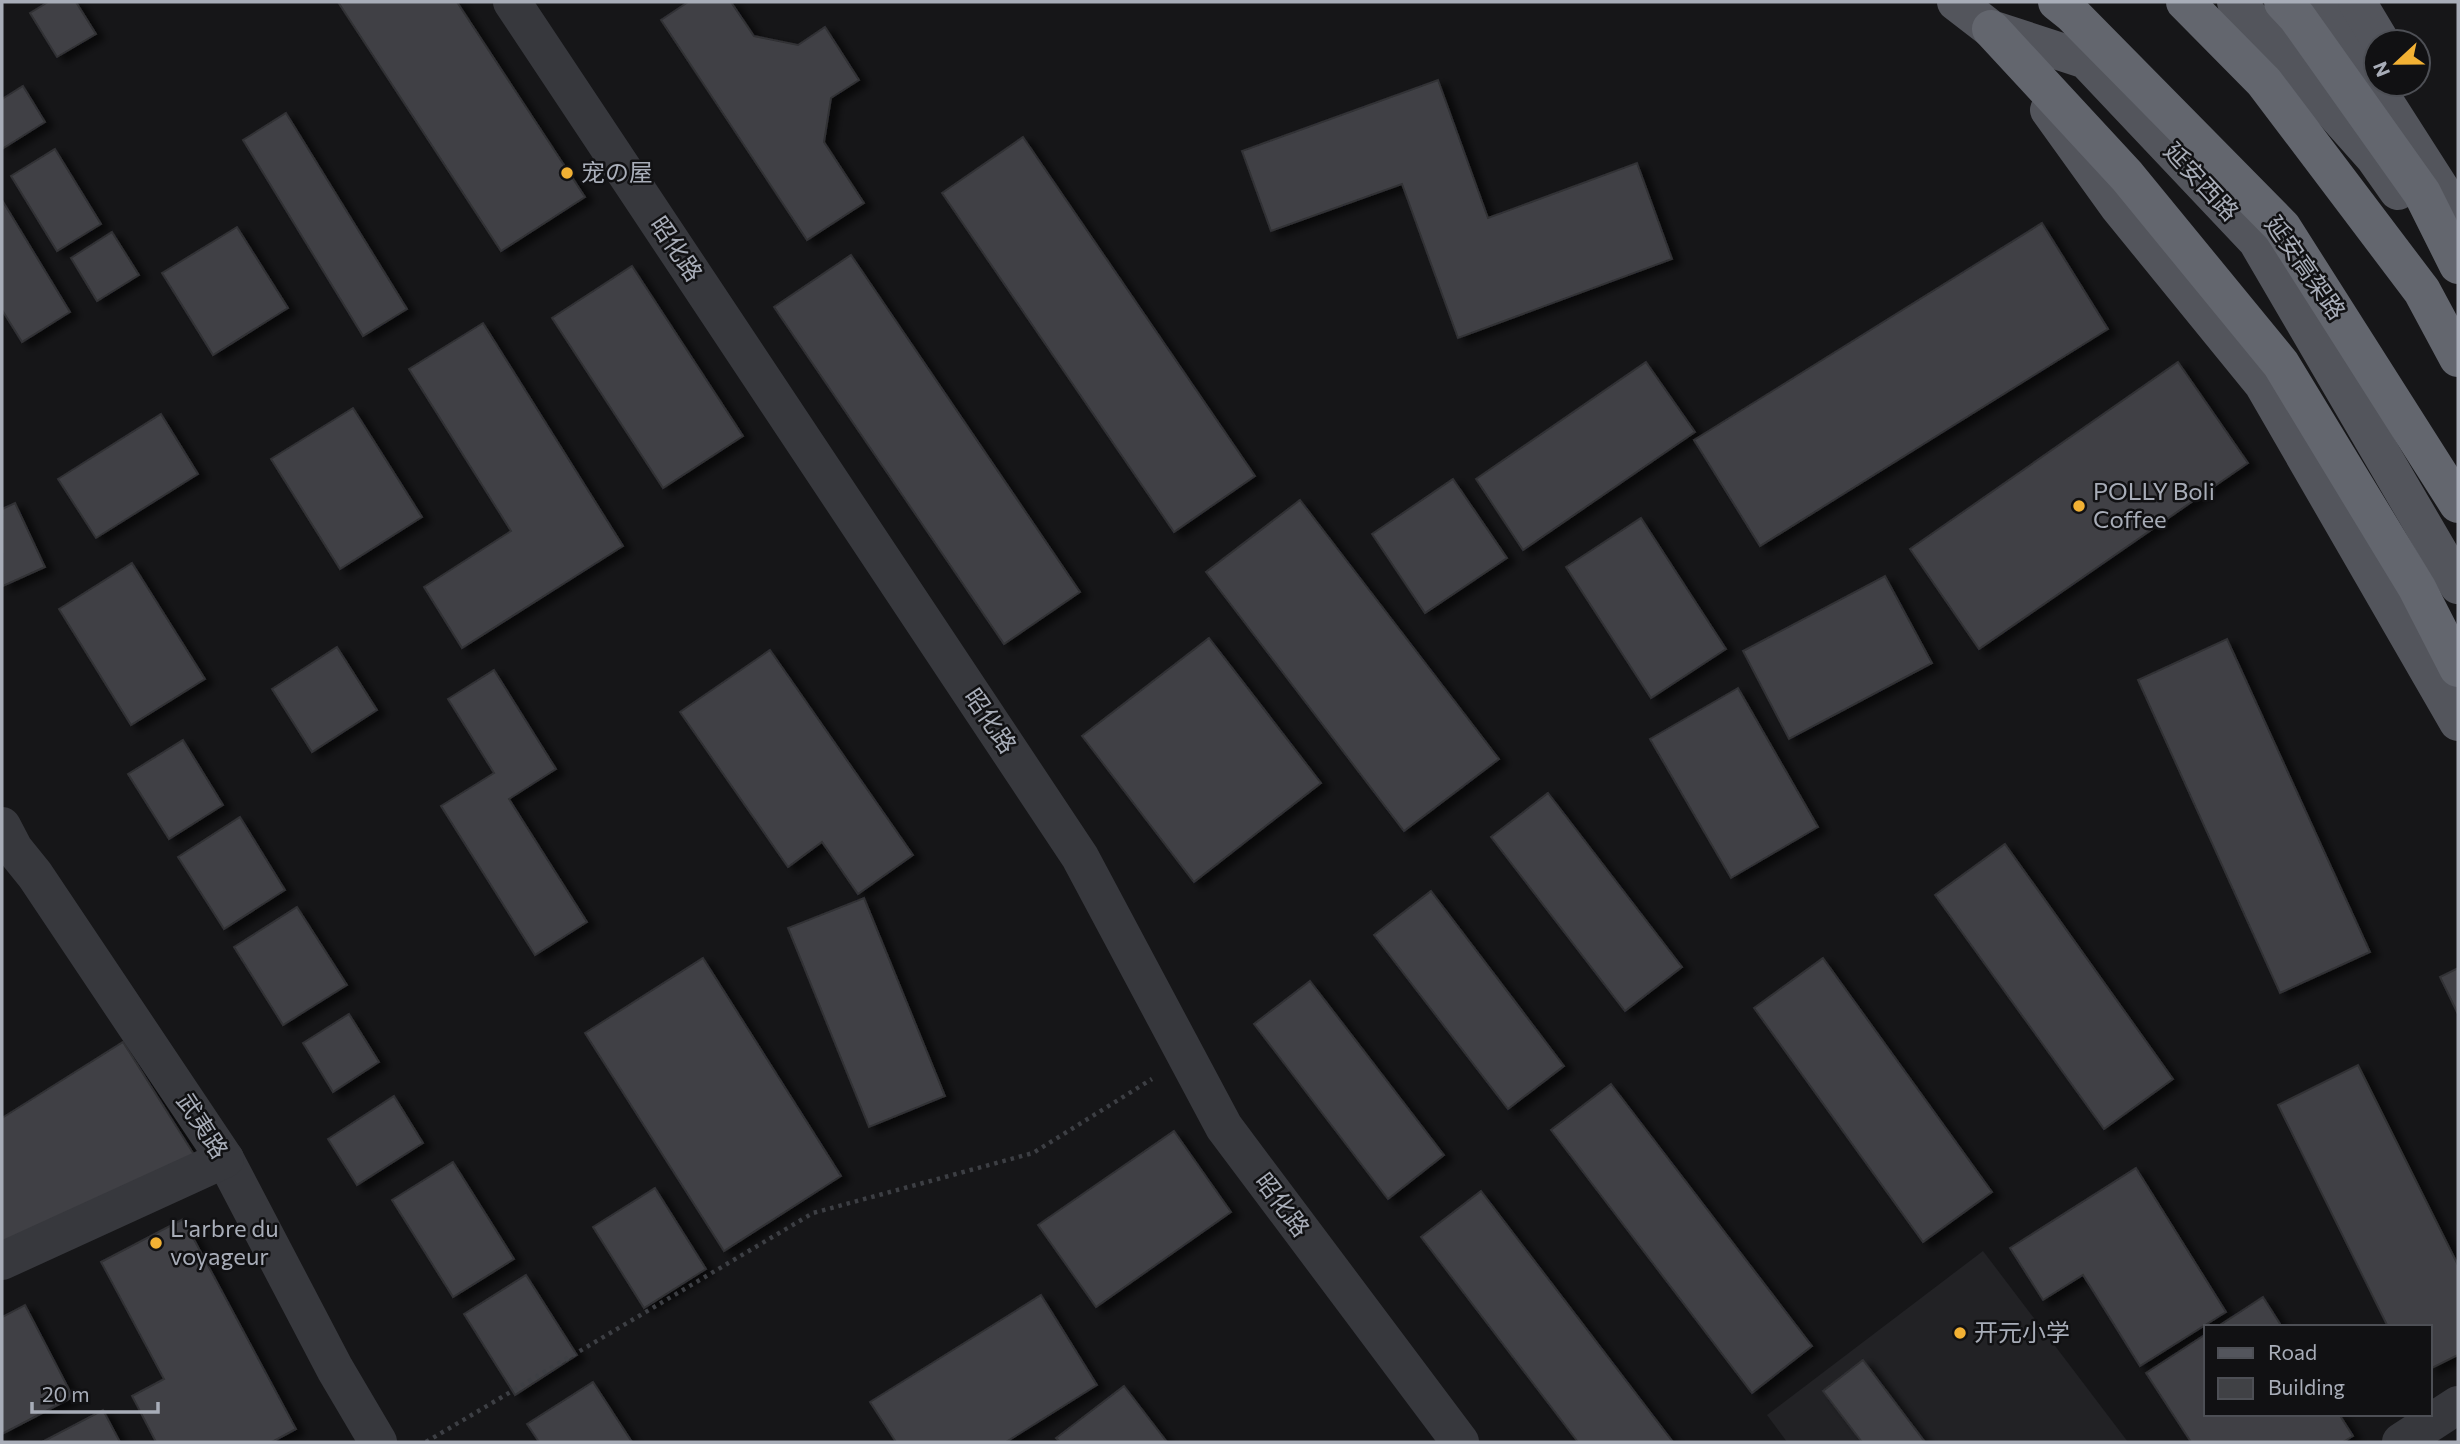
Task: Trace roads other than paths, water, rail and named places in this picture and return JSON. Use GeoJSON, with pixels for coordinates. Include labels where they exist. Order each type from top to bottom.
{"type":"FeatureCollection","features":[{"type":"Feature","properties":{"kind":"highway","name":"延安高架路"},"geometry":{"type":"LineString","coordinates":[[2057,2],[2073,14],[2282,227],[2458,504]]}},
{"type":"Feature","properties":{"kind":"highway"},"geometry":{"type":"LineString","coordinates":[[2185,2],[2264,82],[2422,291],[2458,358]]}},
{"type":"Feature","properties":{"kind":"highway"},"geometry":{"type":"LineString","coordinates":[[2283,2],[2297,17],[2422,193],[2458,265]]}},
{"type":"Feature","properties":{"kind":"highway"},"geometry":{"type":"LineString","coordinates":[[1991,29],[2127,176],[2281,364],[2417,588],[2458,668]]}},
{"type":"Feature","properties":{"kind":"main road","name":"延安西路"},"geometry":{"type":"LineString","coordinates":[[1956,2],[1991,29],[2086,60],[2258,241],[2458,585]]}},
{"type":"Feature","properties":{"kind":"main road"},"geometry":{"type":"LineString","coordinates":[[2236,2],[2374,157],[2458,279]]}},
{"type":"Feature","properties":{"kind":"main road"},"geometry":{"type":"LineString","coordinates":[[2321,2],[2458,216]]}},
{"type":"Feature","properties":{"kind":"main road"},"geometry":{"type":"LineString","coordinates":[[2357,2],[2373,28]]}},
{"type":"Feature","properties":{"kind":"main road"},"geometry":{"type":"LineString","coordinates":[[1991,29],[2118,206],[2263,384],[2458,722]]}},
{"type":"Feature","properties":{"kind":"main road"},"geometry":{"type":"LineString","coordinates":[[2405,98],[2426,163]]}},
{"type":"Feature","properties":{"kind":"street","name":"昭化路"},"geometry":{"type":"LineString","coordinates":[[512,2],[1080,858],[1224,1128],[1460,1442]]}},
{"type":"Feature","properties":{"kind":"street","name":"武夷路"},"geometry":{"type":"LineString","coordinates":[[6,843],[36,874],[225,1159],[335,1369],[378,1442]]}},
{"type":"Feature","properties":{"kind":"street"},"geometry":{"type":"LineString","coordinates":[[2,1261],[225,1159]]}},
{"type":"Feature","properties":{"kind":"street"},"geometry":{"type":"LineString","coordinates":[[2401,1442],[2458,1405]]}},
{"type":"Feature","properties":{"kind":"place","name":"宠の屋"},"geometry":{"type":"Point","coordinates":[567,173]}},
{"type":"Feature","properties":{"kind":"place","name":"POLLY Boli Coffee"},"geometry":{"type":"Point","coordinates":[2079,506]}},
{"type":"Feature","properties":{"kind":"place","name":"L'arbre du voyageur"},"geometry":{"type":"Point","coordinates":[156,1243]}},
{"type":"Feature","properties":{"kind":"place","name":"开元小学"},"geometry":{"type":"Point","coordinates":[1960,1333]}}]}
